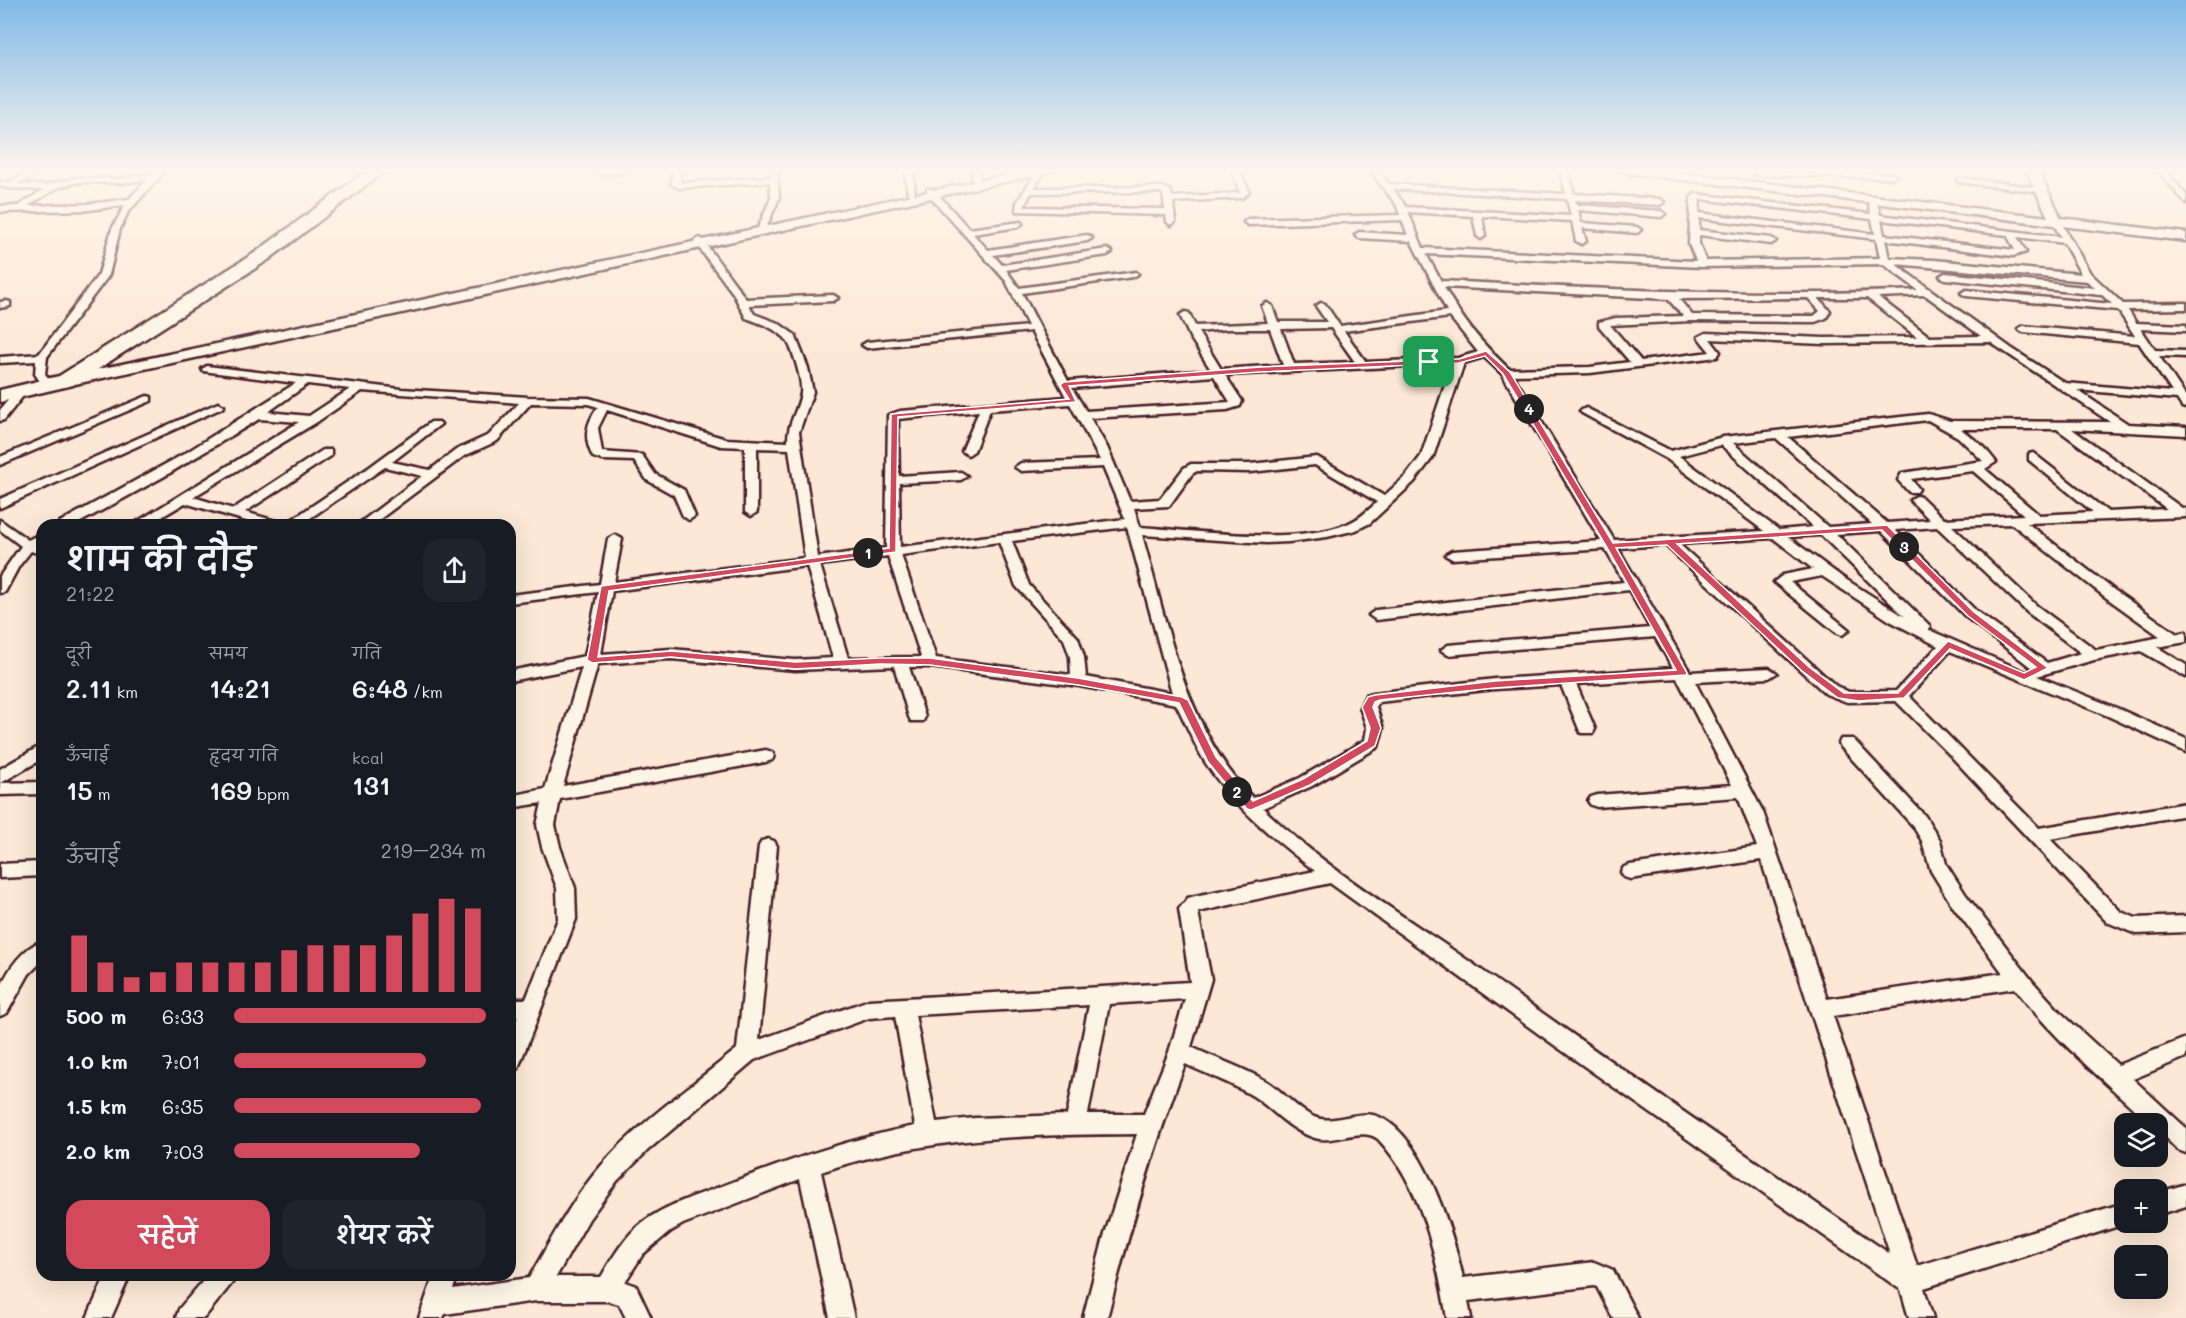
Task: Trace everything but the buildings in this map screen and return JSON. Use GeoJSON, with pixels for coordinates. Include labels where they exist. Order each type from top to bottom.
{"type":"FeatureCollection","features":[{"type":"Feature","properties":{"kind":"highway"},"geometry":{"type":"LineString","coordinates":[[25,388],[210,276],[270,232]]}},
{"type":"Feature","properties":{"kind":"highway"},"geometry":{"type":"LineString","coordinates":[[0,396],[72,377],[262,256],[295,232]]}},
{"type":"Feature","properties":{"kind":"main road"},"geometry":{"type":"LineString","coordinates":[[701,243],[748,232]]}},
{"type":"Feature","properties":{"kind":"main road"},"geometry":{"type":"LineString","coordinates":[[72,377],[754,232]]}},
{"type":"Feature","properties":{"kind":"main road"},"geometry":{"type":"LineString","coordinates":[[2157,232],[2186,235]]}},
{"type":"Feature","properties":{"kind":"street"},"geometry":{"type":"LineString","coordinates":[[0,418],[40,374],[42,357],[104,274],[110,263],[116,232]]}},
{"type":"Feature","properties":{"kind":"street"},"geometry":{"type":"LineString","coordinates":[[969,232],[1001,268],[1016,291],[1064,385],[1108,463],[1133,527],[1182,700],[1212,759],[1251,806],[1276,831],[1333,875],[1557,1036],[1908,1281]]}},
{"type":"Feature","properties":{"kind":"street"},"geometry":{"type":"LineString","coordinates":[[1412,232],[1454,313],[1486,353],[1506,372],[1610,546],[1683,675],[1754,812],[1891,1218],[1908,1281],[1921,1318]]}},
{"type":"Feature","properties":{"kind":"street"},"geometry":{"type":"LineString","coordinates":[[1480,232],[1481,236]]}},
{"type":"Feature","properties":{"kind":"street"},"geometry":{"type":"LineString","coordinates":[[1579,232],[1581,241]]}},
{"type":"Feature","properties":{"kind":"street"},"geometry":{"type":"LineString","coordinates":[[1702,264],[1694,244],[1696,232],[1773,252],[1934,263],[2089,278]]}},
{"type":"Feature","properties":{"kind":"street"},"geometry":{"type":"LineString","coordinates":[[1771,232],[1773,252]]}},
{"type":"Feature","properties":{"kind":"street"},"geometry":{"type":"LineString","coordinates":[[1834,232],[2013,254],[2021,252],[2010,233]]}},
{"type":"Feature","properties":{"kind":"street"},"geometry":{"type":"LineString","coordinates":[[1880,232],[1886,261],[1993,339],[2124,426]]}},
{"type":"Feature","properties":{"kind":"street"},"geometry":{"type":"LineString","coordinates":[[1997,232],[2067,241]]}},
{"type":"Feature","properties":{"kind":"street"},"geometry":{"type":"LineString","coordinates":[[2062,232],[2089,278],[2120,306],[2182,400]]}},
{"type":"Feature","properties":{"kind":"street"},"geometry":{"type":"LineString","coordinates":[[1359,236],[1417,245],[1702,264],[1773,252]]}},
{"type":"Feature","properties":{"kind":"street"},"geometry":{"type":"LineString","coordinates":[[988,253],[1087,238]]}},
{"type":"Feature","properties":{"kind":"street"},"geometry":{"type":"LineString","coordinates":[[701,243],[738,291],[753,318],[774,325],[791,337],[803,368],[807,392],[793,432],[794,446],[812,560],[842,663]]}},
{"type":"Feature","properties":{"kind":"street"},"geometry":{"type":"LineString","coordinates":[[1001,268],[1107,252]]}},
{"type":"Feature","properties":{"kind":"street"},"geometry":{"type":"LineString","coordinates":[[1016,291],[1133,274]]}},
{"type":"Feature","properties":{"kind":"street"},"geometry":{"type":"LineString","coordinates":[[1945,276],[2102,292]]}},
{"type":"Feature","properties":{"kind":"street"},"geometry":{"type":"LineString","coordinates":[[1438,284],[1671,296],[1869,295],[1927,292]]}},
{"type":"Feature","properties":{"kind":"street"},"geometry":{"type":"LineString","coordinates":[[1966,293],[2120,306],[2186,306]]}},
{"type":"Feature","properties":{"kind":"street"},"geometry":{"type":"LineString","coordinates":[[1639,365],[1605,327],[1605,322],[1678,321],[1689,318],[1815,319],[1822,316],[1825,311],[1810,295]]}},
{"type":"Feature","properties":{"kind":"street"},"geometry":{"type":"LineString","coordinates":[[1869,295],[1928,340]]}},
{"type":"Feature","properties":{"kind":"street"},"geometry":{"type":"LineString","coordinates":[[1671,296],[1689,318]]}},
{"type":"Feature","properties":{"kind":"street"},"geometry":{"type":"LineString","coordinates":[[744,302],[833,298]]}},
{"type":"Feature","properties":{"kind":"street"},"geometry":{"type":"LineString","coordinates":[[1267,306],[1290,368]]}},
{"type":"Feature","properties":{"kind":"street"},"geometry":{"type":"LineString","coordinates":[[1321,306],[1362,364]]}},
{"type":"Feature","properties":{"kind":"street"},"geometry":{"type":"LineString","coordinates":[[1192,329],[1336,327],[1454,313]]}},
{"type":"Feature","properties":{"kind":"street"},"geometry":{"type":"LineString","coordinates":[[930,662],[893,550],[894,415],[986,407],[1234,405],[1236,401],[1185,315]]}},
{"type":"Feature","properties":{"kind":"street"},"geometry":{"type":"LineString","coordinates":[[2133,326],[2186,327]]}},
{"type":"Feature","properties":{"kind":"street"},"geometry":{"type":"LineString","coordinates":[[867,345],[1035,328]]}},
{"type":"Feature","properties":{"kind":"street"},"geometry":{"type":"LineString","coordinates":[[2023,329],[2142,340]]}},
{"type":"Feature","properties":{"kind":"street"},"geometry":{"type":"LineString","coordinates":[[1506,372],[1590,370],[1713,355],[1715,352],[1703,337],[1706,336],[1824,340],[1993,339]]}},
{"type":"Feature","properties":{"kind":"street"},"geometry":{"type":"LineString","coordinates":[[1064,385],[1217,372],[1459,361],[1486,353]]}},
{"type":"Feature","properties":{"kind":"street"},"geometry":{"type":"LineString","coordinates":[[2150,353],[2186,354]]}},
{"type":"Feature","properties":{"kind":"street"},"geometry":{"type":"LineString","coordinates":[[0,362],[42,357]]}},
{"type":"Feature","properties":{"kind":"street"},"geometry":{"type":"LineString","coordinates":[[516,598],[1004,537],[1133,527],[1266,539],[1297,537],[1351,528],[1371,516],[1421,468],[1427,457],[1459,361]]}},
{"type":"Feature","properties":{"kind":"street"},"geometry":{"type":"LineString","coordinates":[[207,369],[359,388],[528,400],[589,401],[721,442],[794,446]]}},
{"type":"Feature","properties":{"kind":"street"},"geometry":{"type":"LineString","coordinates":[[76,519],[164,472],[258,415],[307,380]]}},
{"type":"Feature","properties":{"kind":"street"},"geometry":{"type":"LineString","coordinates":[[2064,386],[2182,400]]}},
{"type":"Feature","properties":{"kind":"street"},"geometry":{"type":"LineString","coordinates":[[149,519],[313,420],[359,388]]}},
{"type":"Feature","properties":{"kind":"street"},"geometry":{"type":"LineString","coordinates":[[0,461],[147,399]]}},
{"type":"Feature","properties":{"kind":"street"},"geometry":{"type":"LineString","coordinates":[[372,519],[460,453],[493,438],[528,400]]}},
{"type":"Feature","properties":{"kind":"street"},"geometry":{"type":"LineString","coordinates":[[605,405],[591,426],[597,453],[602,456],[638,458],[651,477],[680,493],[688,516]]}},
{"type":"Feature","properties":{"kind":"street"},"geometry":{"type":"LineString","coordinates":[[0,504],[218,406]]}},
{"type":"Feature","properties":{"kind":"street"},"geometry":{"type":"LineString","coordinates":[[968,452],[986,407]]}},
{"type":"Feature","properties":{"kind":"street"},"geometry":{"type":"LineString","coordinates":[[1586,411],[1670,455],[1777,536],[1880,609],[1942,642],[2132,719],[2186,746]]}},
{"type":"Feature","properties":{"kind":"street"},"geometry":{"type":"LineString","coordinates":[[258,415],[313,420]]}},
{"type":"Feature","properties":{"kind":"street"},"geometry":{"type":"LineString","coordinates":[[1670,455],[1723,441],[1928,417],[1937,419],[1949,425],[1989,459],[1989,463],[1906,477],[1904,480],[1942,523],[2032,609],[2093,655]]}},
{"type":"Feature","properties":{"kind":"street"},"geometry":{"type":"LineString","coordinates":[[300,519],[435,424]]}},
{"type":"Feature","properties":{"kind":"street"},"geometry":{"type":"LineString","coordinates":[[2058,424],[2184,514]]}},
{"type":"Feature","properties":{"kind":"street"},"geometry":{"type":"LineString","coordinates":[[1949,425],[2058,424],[2186,431]]}},
{"type":"Feature","properties":{"kind":"street"},"geometry":{"type":"LineString","coordinates":[[1778,434],[1884,527],[1971,614],[2043,668]]}},
{"type":"Feature","properties":{"kind":"street"},"geometry":{"type":"LineString","coordinates":[[1723,441],[1824,530],[1942,642]]}},
{"type":"Feature","properties":{"kind":"street"},"geometry":{"type":"LineString","coordinates":[[751,444],[751,512]]}},
{"type":"Feature","properties":{"kind":"street"},"geometry":{"type":"LineString","coordinates":[[235,513],[327,453]]}},
{"type":"Feature","properties":{"kind":"street"},"geometry":{"type":"LineString","coordinates":[[2033,457],[2105,516]]}},
{"type":"Feature","properties":{"kind":"street"},"geometry":{"type":"LineString","coordinates":[[1126,505],[1164,503],[1188,471],[1195,467],[1250,468],[1307,460],[1323,464],[1386,502]]}},
{"type":"Feature","properties":{"kind":"street"},"geometry":{"type":"LineString","coordinates":[[1021,467],[1108,463]]}},
{"type":"Feature","properties":{"kind":"street"},"geometry":{"type":"LineString","coordinates":[[381,464],[432,474]]}},
{"type":"Feature","properties":{"kind":"street"},"geometry":{"type":"LineString","coordinates":[[1976,467],[2035,518]]}},
{"type":"Feature","properties":{"kind":"street"},"geometry":{"type":"LineString","coordinates":[[892,480],[961,476]]}},
{"type":"Feature","properties":{"kind":"street"},"geometry":{"type":"LineString","coordinates":[[182,498],[254,519]]}},
{"type":"Feature","properties":{"kind":"street"},"geometry":{"type":"LineString","coordinates":[[1452,555],[1777,536],[1824,530],[1942,523],[2184,514]]}},
{"type":"Feature","properties":{"kind":"street"},"geometry":{"type":"LineString","coordinates":[[2014,519],[2109,593],[2180,638]]}},
{"type":"Feature","properties":{"kind":"street"},"geometry":{"type":"LineString","coordinates":[[0,524],[36,548]]}},
{"type":"Feature","properties":{"kind":"street"},"geometry":{"type":"LineString","coordinates":[[1004,537],[1023,586],[1071,638],[1077,657],[1078,681]]}},
{"type":"Feature","properties":{"kind":"street"},"geometry":{"type":"LineString","coordinates":[[0,543],[36,538]]}},
{"type":"Feature","properties":{"kind":"street"},"geometry":{"type":"LineString","coordinates":[[516,1048],[567,919],[566,888],[551,847],[546,825],[552,795],[592,660],[615,539]]}},
{"type":"Feature","properties":{"kind":"street"},"geometry":{"type":"LineString","coordinates":[[0,589],[23,541]]}},
{"type":"Feature","properties":{"kind":"street"},"geometry":{"type":"LineString","coordinates":[[1670,542],[1831,690],[1846,697],[1900,696],[1966,760],[2034,835],[2120,921],[2136,926],[2186,924]]}},
{"type":"Feature","properties":{"kind":"street"},"geometry":{"type":"LineString","coordinates":[[1826,571],[1788,578],[1781,582],[1842,630]]}},
{"type":"Feature","properties":{"kind":"street"},"geometry":{"type":"LineString","coordinates":[[1376,615],[1633,585]]}},
{"type":"Feature","properties":{"kind":"street"},"geometry":{"type":"LineString","coordinates":[[1448,650],[1659,632]]}},
{"type":"Feature","properties":{"kind":"street"},"geometry":{"type":"LineString","coordinates":[[2024,676],[2043,668],[2093,655],[2180,638]]}},
{"type":"Feature","properties":{"kind":"street"},"geometry":{"type":"LineString","coordinates":[[1900,696],[1942,642]]}},
{"type":"Feature","properties":{"kind":"street"},"geometry":{"type":"LineString","coordinates":[[2144,646],[2186,672]]}},
{"type":"Feature","properties":{"kind":"street"},"geometry":{"type":"LineString","coordinates":[[516,675],[592,660],[671,654],[795,665],[930,662],[1078,681],[1182,700]]}},
{"type":"Feature","properties":{"kind":"street"},"geometry":{"type":"LineString","coordinates":[[900,661],[917,717]]}},
{"type":"Feature","properties":{"kind":"street"},"geometry":{"type":"LineString","coordinates":[[1251,806],[1306,782],[1372,743],[1375,728],[1368,707],[1372,699],[1495,684],[1769,673]]}},
{"type":"Feature","properties":{"kind":"street"},"geometry":{"type":"LineString","coordinates":[[1567,680],[1587,729]]}},
{"type":"Feature","properties":{"kind":"street"},"geometry":{"type":"LineString","coordinates":[[1847,743],[1919,821],[1931,840],[1937,866],[1959,900],[2019,979],[2054,1018],[2114,1077],[2186,1143]]}},
{"type":"Feature","properties":{"kind":"street"},"geometry":{"type":"LineString","coordinates":[[0,777],[36,755]]}},
{"type":"Feature","properties":{"kind":"street"},"geometry":{"type":"LineString","coordinates":[[516,801],[766,756]]}},
{"type":"Feature","properties":{"kind":"street"},"geometry":{"type":"LineString","coordinates":[[0,789],[36,788]]}},
{"type":"Feature","properties":{"kind":"street"},"geometry":{"type":"LineString","coordinates":[[1597,801],[1743,790]]}},
{"type":"Feature","properties":{"kind":"street"},"geometry":{"type":"LineString","coordinates":[[2034,835],[2186,810]]}},
{"type":"Feature","properties":{"kind":"street"},"geometry":{"type":"LineString","coordinates":[[747,1053],[768,846]]}},
{"type":"Feature","properties":{"kind":"street"},"geometry":{"type":"LineString","coordinates":[[1629,872],[1767,852]]}},
{"type":"Feature","properties":{"kind":"street"},"geometry":{"type":"LineString","coordinates":[[0,871],[36,869]]}},
{"type":"Feature","properties":{"kind":"street"},"geometry":{"type":"LineString","coordinates":[[1095,1318],[1116,1237],[1151,1124],[1179,1052],[1202,973],[1188,913],[1191,906],[1333,875]]}},
{"type":"Feature","properties":{"kind":"street"},"geometry":{"type":"LineString","coordinates":[[0,1007],[22,968],[36,955]]}},
{"type":"Feature","properties":{"kind":"street"},"geometry":{"type":"LineString","coordinates":[[1820,1009],[2019,979]]}},
{"type":"Feature","properties":{"kind":"street"},"geometry":{"type":"LineString","coordinates":[[536,1289],[581,1211],[609,1173],[640,1143],[747,1053],[859,1011],[1198,990]]}},
{"type":"Feature","properties":{"kind":"street"},"geometry":{"type":"LineString","coordinates":[[1076,1124],[1101,996]]}},
{"type":"Feature","properties":{"kind":"street"},"geometry":{"type":"LineString","coordinates":[[516,1008],[532,1007]]}},
{"type":"Feature","properties":{"kind":"street"},"geometry":{"type":"LineString","coordinates":[[903,1007],[927,1134]]}},
{"type":"Feature","properties":{"kind":"street"},"geometry":{"type":"LineString","coordinates":[[2114,1077],[2186,1047]]}},
{"type":"Feature","properties":{"kind":"street"},"geometry":{"type":"LineString","coordinates":[[1179,1052],[1256,1087],[1304,1123],[1316,1129],[1331,1130],[1364,1125],[1381,1128],[1408,1160],[1425,1192],[1460,1318]]}},
{"type":"Feature","properties":{"kind":"street"},"geometry":{"type":"LineString","coordinates":[[608,1289],[630,1249],[658,1224],[808,1165],[881,1144],[927,1134],[975,1128],[1151,1124]]}},
{"type":"Feature","properties":{"kind":"street"},"geometry":{"type":"LineString","coordinates":[[808,1165],[843,1318]]}},
{"type":"Feature","properties":{"kind":"street"},"geometry":{"type":"LineString","coordinates":[[2168,1201],[2186,1195]]}},
{"type":"Feature","properties":{"kind":"street"},"geometry":{"type":"LineString","coordinates":[[1908,1281],[2114,1217]]}},
{"type":"Feature","properties":{"kind":"street"},"geometry":{"type":"LineString","coordinates":[[1454,1291],[1594,1274],[1605,1278],[1626,1318]]}},
{"type":"Feature","properties":{"kind":"street"},"geometry":{"type":"LineString","coordinates":[[99,1318],[115,1281]]}},
{"type":"Feature","properties":{"kind":"street"},"geometry":{"type":"LineString","coordinates":[[188,1318],[219,1281]]}},
{"type":"Feature","properties":{"kind":"street"},"geometry":{"type":"LineString","coordinates":[[434,1310],[444,1281]]}},
{"type":"Feature","properties":{"kind":"street"},"geometry":{"type":"LineString","coordinates":[[434,1310],[536,1289],[608,1289],[627,1295],[639,1318]]}},
{"type":"Feature","properties":{"kind":"route"},"geometry":{"type":"LineString","coordinates":[[1429,362],[1260,369],[1064,385],[1073,400],[894,415],[892,417],[893,550],[604,588],[592,660],[671,654],[795,665],[880,661],[930,662],[1078,681],[1182,700],[1212,759],[1237,792],[1251,806],[1333,768],[1372,743],[1375,728],[1368,703],[1378,697],[1495,684],[1683,673],[1610,546],[1884,527],[1971,614],[2000,638],[2043,668],[2024,676],[1948,644],[1900,696],[1859,698],[1841,696],[1806,669],[1670,542],[1610,546],[1506,372],[1486,353],[1459,361],[1429,362]]}}]}
